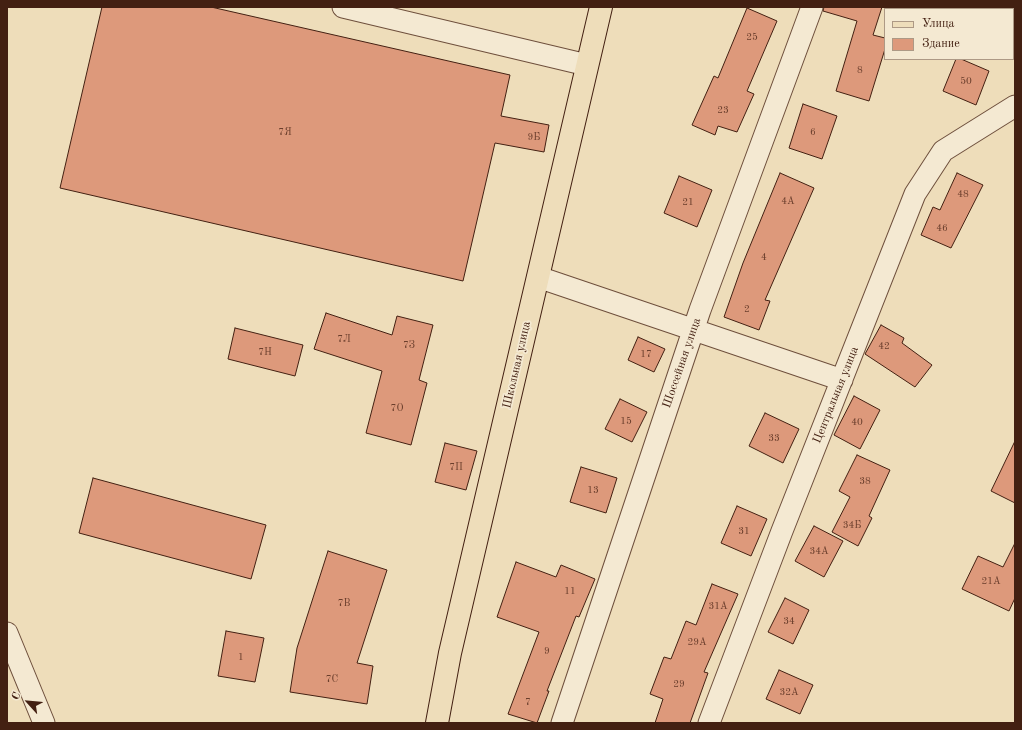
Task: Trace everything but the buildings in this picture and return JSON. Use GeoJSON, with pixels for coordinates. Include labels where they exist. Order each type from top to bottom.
{"type":"FeatureCollection","features":[{"type":"Feature","properties":{"kind":"main road","name":"Школьная улица"},"geometry":{"type":"LineString","coordinates":[[437,723],[450,653],[601,7]]}},
{"type":"Feature","properties":{"kind":"street"},"geometry":{"type":"LineString","coordinates":[[343,7],[587,65]]}},
{"type":"Feature","properties":{"kind":"street","name":"Шоссейная улица"},"geometry":{"type":"LineString","coordinates":[[562,723],[694,329],[812,7]]}},
{"type":"Feature","properties":{"kind":"street","name":"Центральная улица"},"geometry":{"type":"LineString","coordinates":[[709,723],[782,531],[915,194],[943,151],[1015,106]]}},
{"type":"Feature","properties":{"kind":"street"},"geometry":{"type":"LineString","coordinates":[[538,277],[842,380]]}},
{"type":"Feature","properties":{"kind":"street"},"geometry":{"type":"LineString","coordinates":[[7,634],[44,723]]}}]}
